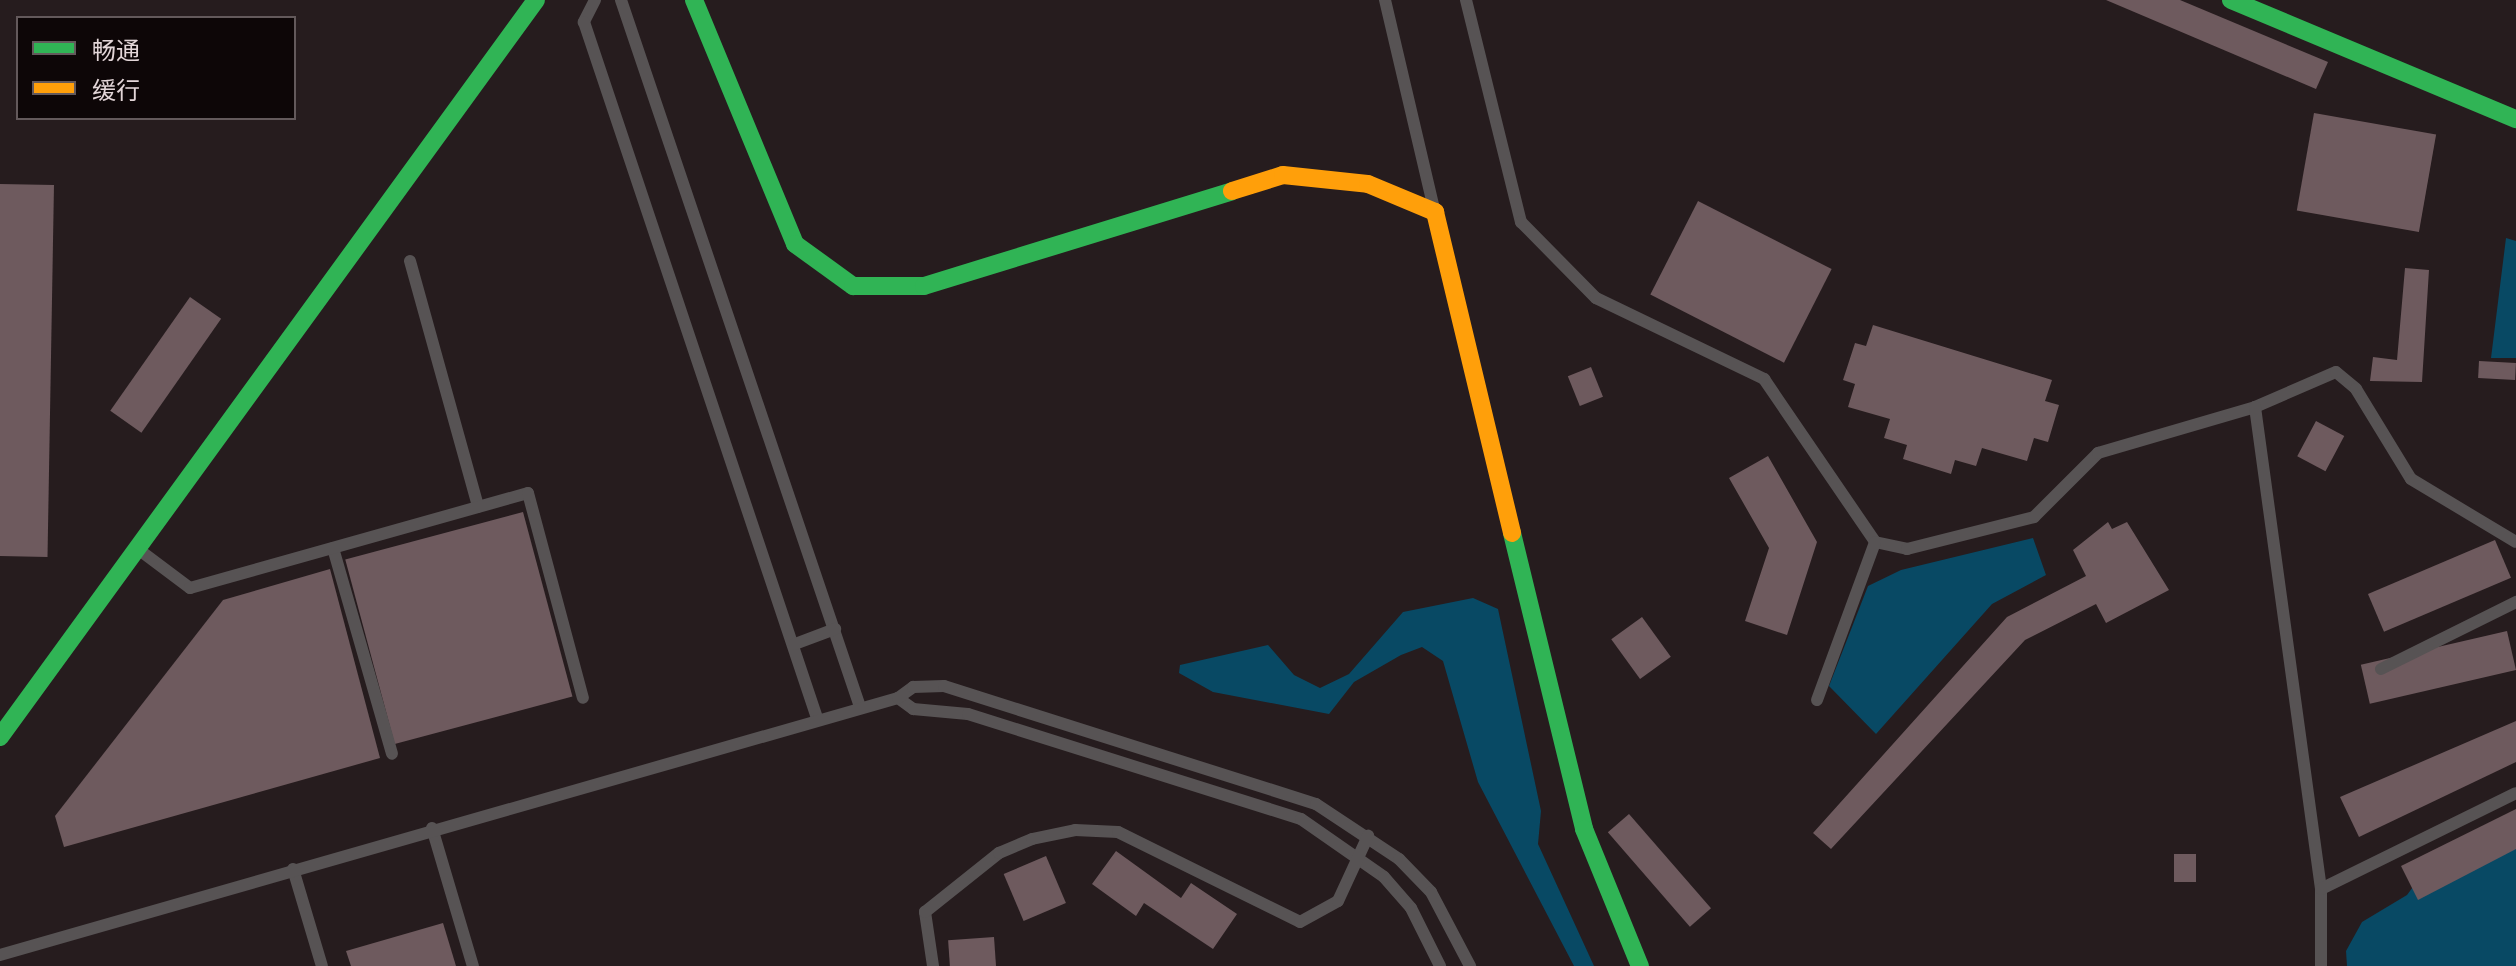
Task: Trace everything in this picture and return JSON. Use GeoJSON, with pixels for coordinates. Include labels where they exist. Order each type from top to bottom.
{"type":"FeatureCollection","features":[{"type":"Feature","properties":{"kind":"street"},"geometry":{"type":"LineString","coordinates":[[0,737],[536,0]]}},
{"type":"Feature","properties":{"kind":"street"},"geometry":{"type":"LineString","coordinates":[[694,0],[795,244],[853,286],[924,286],[1283,175],[1368,184],[1435,212],[1584,829],[1640,966]]}},
{"type":"Feature","properties":{"kind":"street"},"geometry":{"type":"LineString","coordinates":[[2231,0],[2516,119]]}},
{"type":"Feature","properties":{"kind":"lane"},"geometry":{"type":"LineString","coordinates":[[595,0],[584,22],[795,644],[817,718]]}},
{"type":"Feature","properties":{"kind":"lane"},"geometry":{"type":"LineString","coordinates":[[621,0],[860,707]]}},
{"type":"Feature","properties":{"kind":"lane"},"geometry":{"type":"LineString","coordinates":[[1385,0],[1435,212]]}},
{"type":"Feature","properties":{"kind":"lane"},"geometry":{"type":"LineString","coordinates":[[1466,0],[1521,222],[1596,298],[1764,379],[1875,542],[1907,549],[2034,517],[2098,453],[2255,407],[2336,372],[2356,389],[2411,479],[2516,542]]}},
{"type":"Feature","properties":{"kind":"lane"},"geometry":{"type":"LineString","coordinates":[[410,261],[478,507]]}},
{"type":"Feature","properties":{"kind":"lane"},"geometry":{"type":"LineString","coordinates":[[2255,407],[2321,889],[2321,966]]}},
{"type":"Feature","properties":{"kind":"lane"},"geometry":{"type":"LineString","coordinates":[[137,549],[190,588],[528,493],[583,698]]}},
{"type":"Feature","properties":{"kind":"lane"},"geometry":{"type":"LineString","coordinates":[[1817,700],[1875,542]]}},
{"type":"Feature","properties":{"kind":"lane"},"geometry":{"type":"LineString","coordinates":[[333,548],[392,754]]}},
{"type":"Feature","properties":{"kind":"lane"},"geometry":{"type":"LineString","coordinates":[[2381,669],[2516,602]]}},
{"type":"Feature","properties":{"kind":"lane"},"geometry":{"type":"LineString","coordinates":[[795,644],[835,629]]}},
{"type":"Feature","properties":{"kind":"lane"},"geometry":{"type":"LineString","coordinates":[[0,955],[432,828],[817,718],[898,698],[913,687],[965,689],[1278,788],[1368,836],[1431,892],[1470,966]]}},
{"type":"Feature","properties":{"kind":"lane"},"geometry":{"type":"LineString","coordinates":[[898,698],[913,709],[968,714],[1301,819],[1360,859],[1411,908],[1440,966]]}},
{"type":"Feature","properties":{"kind":"lane"},"geometry":{"type":"LineString","coordinates":[[2321,889],[2516,793]]}},
{"type":"Feature","properties":{"kind":"lane"},"geometry":{"type":"LineString","coordinates":[[432,828],[473,966]]}},
{"type":"Feature","properties":{"kind":"lane"},"geometry":{"type":"LineString","coordinates":[[933,966],[925,912],[999,853],[1032,839],[1075,830],[1118,832],[1300,922],[1338,901],[1368,836]]}},
{"type":"Feature","properties":{"kind":"lane"},"geometry":{"type":"LineString","coordinates":[[293,869],[322,966]]}},
{"type":"Feature","properties":{"kind":"water"},"geometry":{"type":"Polygon","coordinates":[[[2506,238],[2516,241],[2516,358],[2491,358],[2506,238]]]}},
{"type":"Feature","properties":{"kind":"water"},"geometry":{"type":"Polygon","coordinates":[[[2033,538],[2046,575],[1992,604],[1876,734],[1829,686],[1868,586],[1901,570],[2033,538]]]}},
{"type":"Feature","properties":{"kind":"water"},"geometry":{"type":"Polygon","coordinates":[[[1473,598],[1498,609],[1541,811],[1538,844],[1594,966],[1574,966],[1478,782],[1443,661],[1422,647],[1401,655],[1354,682],[1329,714],[1213,692],[1179,673],[1180,665],[1268,645],[1294,675],[1320,688],[1349,674],[1403,612],[1473,598]]]}},
{"type":"Feature","properties":{"kind":"water"},"geometry":{"type":"Polygon","coordinates":[[[2516,826],[2516,966],[2347,966],[2346,951],[2362,922],[2407,895],[2424,872],[2516,826]]]}},
{"type":"Feature","properties":{"kind":"building"},"geometry":{"type":"Polygon","coordinates":[[[2106,0],[2180,0],[2328,62],[2316,89],[2106,0]]]}},
{"type":"Feature","properties":{"kind":"building"},"geometry":{"type":"Polygon","coordinates":[[[2314,113],[2436,135],[2419,232],[2297,210],[2314,113]]]}},
{"type":"Feature","properties":{"kind":"building"},"geometry":{"type":"Polygon","coordinates":[[[0,184],[54,185],[47,557],[0,556],[0,184]]]}},
{"type":"Feature","properties":{"kind":"building"},"geometry":{"type":"Polygon","coordinates":[[[1698,201],[1832,269],[1784,363],[1650,295],[1698,201]]]}},
{"type":"Feature","properties":{"kind":"building"},"geometry":{"type":"Polygon","coordinates":[[[2405,268],[2429,270],[2422,382],[2370,381],[2373,357],[2397,360],[2405,268]]]}},
{"type":"Feature","properties":{"kind":"building"},"geometry":{"type":"Polygon","coordinates":[[[190,297],[221,319],[141,433],[110,411],[190,297]]]}},
{"type":"Feature","properties":{"kind":"building"},"geometry":{"type":"Polygon","coordinates":[[[1873,325],[2052,380],[2045,401],[2059,405],[2048,442],[2034,438],[2027,461],[1982,448],[1976,466],[1955,460],[1951,474],[1903,459],[1907,445],[1884,438],[1890,419],[1848,407],[1855,384],[1843,380],[1855,343],[1866,346],[1873,325]]]}},
{"type":"Feature","properties":{"kind":"building"},"geometry":{"type":"Polygon","coordinates":[[[2479,361],[2516,363],[2515,380],[2478,378],[2479,361]]]}},
{"type":"Feature","properties":{"kind":"building"},"geometry":{"type":"Polygon","coordinates":[[[1591,367],[1603,397],[1580,406],[1568,376],[1591,367]]]}},
{"type":"Feature","properties":{"kind":"building"},"geometry":{"type":"Polygon","coordinates":[[[2316,421],[2344,436],[2325,471],[2297,456],[2316,421]]]}},
{"type":"Feature","properties":{"kind":"building"},"geometry":{"type":"Polygon","coordinates":[[[1768,456],[1817,542],[1787,635],[1745,621],[1769,548],[1729,478],[1768,456]]]}},
{"type":"Feature","properties":{"kind":"building"},"geometry":{"type":"Polygon","coordinates":[[[523,512],[572,696],[395,744],[345,560],[523,512]]]}},
{"type":"Feature","properties":{"kind":"building"},"geometry":{"type":"Polygon","coordinates":[[[2108,522],[2112,529],[2127,522],[2169,590],[2106,623],[2096,604],[2025,640],[1831,849],[1813,833],[2007,617],[2086,576],[2073,550],[2108,522]]]}},
{"type":"Feature","properties":{"kind":"building"},"geometry":{"type":"Polygon","coordinates":[[[2495,540],[2511,578],[2384,632],[2368,594],[2495,540]]]}},
{"type":"Feature","properties":{"kind":"building"},"geometry":{"type":"Polygon","coordinates":[[[330,569],[380,758],[64,847],[55,816],[223,600],[330,569]]]}},
{"type":"Feature","properties":{"kind":"building"},"geometry":{"type":"Polygon","coordinates":[[[1642,617],[1671,657],[1640,679],[1611,639],[1642,617]]]}},
{"type":"Feature","properties":{"kind":"building"},"geometry":{"type":"Polygon","coordinates":[[[2507,631],[2516,670],[2370,704],[2361,665],[2507,631]]]}},
{"type":"Feature","properties":{"kind":"building"},"geometry":{"type":"Polygon","coordinates":[[[2516,721],[2516,762],[2359,837],[2340,797],[2516,721]]]}},
{"type":"Feature","properties":{"kind":"building"},"geometry":{"type":"Polygon","coordinates":[[[2516,809],[2516,849],[2418,900],[2401,866],[2516,809]]]}},
{"type":"Feature","properties":{"kind":"building"},"geometry":{"type":"Polygon","coordinates":[[[1629,814],[1711,908],[1690,927],[1608,832],[1629,814]]]}},
{"type":"Feature","properties":{"kind":"building"},"geometry":{"type":"Polygon","coordinates":[[[1116,851],[1181,898],[1191,883],[1237,914],[1213,949],[1144,903],[1136,916],[1092,884],[1116,851]]]}},
{"type":"Feature","properties":{"kind":"building"},"geometry":{"type":"Polygon","coordinates":[[[2174,854],[2196,854],[2196,882],[2174,882],[2174,854]]]}},
{"type":"Feature","properties":{"kind":"building"},"geometry":{"type":"Polygon","coordinates":[[[1046,856],[1066,903],[1024,921],[1004,874],[1046,856]]]}},
{"type":"Feature","properties":{"kind":"building"},"geometry":{"type":"Polygon","coordinates":[[[443,923],[456,966],[351,966],[346,951],[443,923]]]}},
{"type":"Feature","properties":{"kind":"building"},"geometry":{"type":"Polygon","coordinates":[[[994,937],[996,966],[950,966],[948,940],[994,937]]]}},
{"type":"Feature","properties":{"kind":"traffic: fast"},"geometry":{"type":"LineString","coordinates":[[0,737],[536,0]]}},
{"type":"Feature","properties":{"kind":"traffic: fast"},"geometry":{"type":"LineString","coordinates":[[694,0],[795,244],[853,286],[924,286],[1232,191]]}},
{"type":"Feature","properties":{"kind":"traffic: fast"},"geometry":{"type":"LineString","coordinates":[[2231,0],[2516,119]]}},
{"type":"Feature","properties":{"kind":"traffic: fast"},"geometry":{"type":"LineString","coordinates":[[1512,533],[1584,829],[1640,966]]}},
{"type":"Feature","properties":{"kind":"traffic: slow"},"geometry":{"type":"LineString","coordinates":[[1232,191],[1283,175],[1368,184],[1435,212],[1512,533]]}}]}
